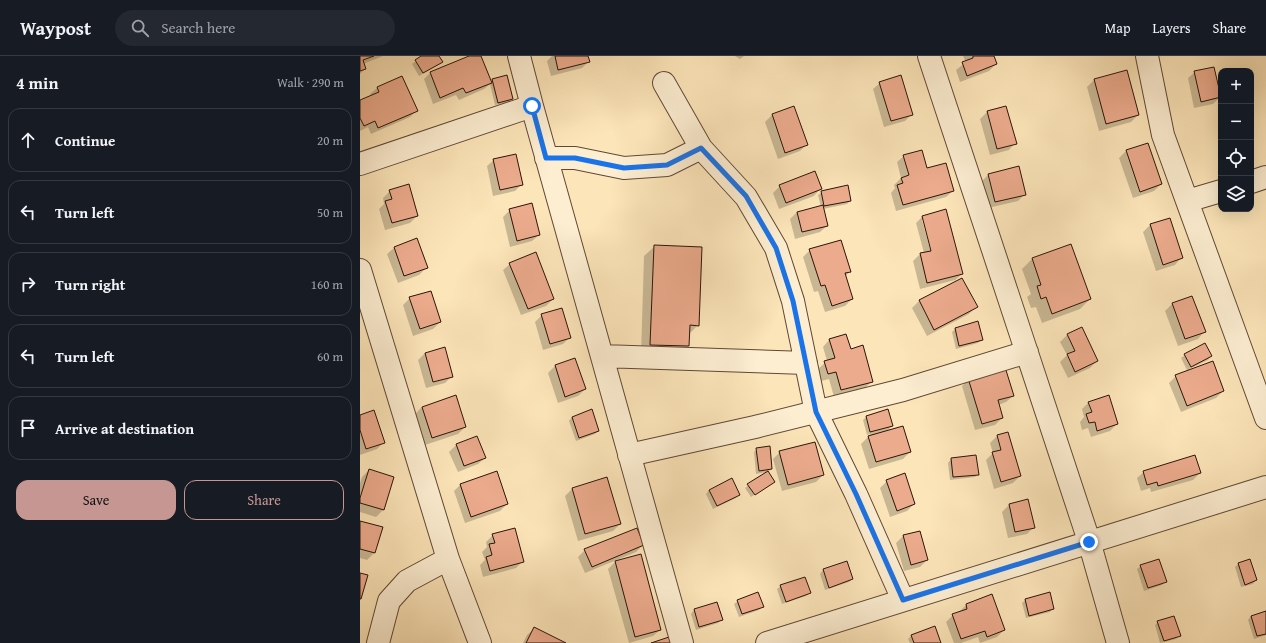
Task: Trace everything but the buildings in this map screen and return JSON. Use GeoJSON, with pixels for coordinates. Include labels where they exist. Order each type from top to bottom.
{"type":"FeatureCollection","features":[{"type":"Feature","properties":{"kind":"street"},"geometry":{"type":"LineString","coordinates":[[519,56],[546,158],[682,643]]}},
{"type":"Feature","properties":{"kind":"street"},"geometry":{"type":"LineString","coordinates":[[930,56],[1089,542],[1118,643]]}},
{"type":"Feature","properties":{"kind":"street"},"geometry":{"type":"LineString","coordinates":[[1147,56],[1163,135],[1266,418]]}},
{"type":"Feature","properties":{"kind":"street"},"geometry":{"type":"LineString","coordinates":[[664,83],[701,148],[746,196],[776,248],[793,301],[816,412],[856,494],[903,600]]}},
{"type":"Feature","properties":{"kind":"street"},"geometry":{"type":"LineString","coordinates":[[360,164],[532,106]]}},
{"type":"Feature","properties":{"kind":"street"},"geometry":{"type":"LineString","coordinates":[[546,158],[575,158],[624,168],[667,165],[701,148]]}},
{"type":"Feature","properties":{"kind":"street"},"geometry":{"type":"LineString","coordinates":[[1254,181],[1266,177]]}},
{"type":"Feature","properties":{"kind":"street"},"geometry":{"type":"LineString","coordinates":[[1187,201],[1218,192]]}},
{"type":"Feature","properties":{"kind":"street"},"geometry":{"type":"LineString","coordinates":[[360,270],[448,559],[480,643]]}},
{"type":"Feature","properties":{"kind":"street"},"geometry":{"type":"LineString","coordinates":[[630,454],[755,427],[902,390],[1027,352]]}},
{"type":"Feature","properties":{"kind":"street"},"geometry":{"type":"LineString","coordinates":[[602,356],[806,363]]}},
{"type":"Feature","properties":{"kind":"street"},"geometry":{"type":"LineString","coordinates":[[766,643],[1266,486]]}},
{"type":"Feature","properties":{"kind":"street"},"geometry":{"type":"LineString","coordinates":[[378,643],[389,601],[407,581],[448,559]]}},
{"type":"Feature","properties":{"kind":"route"},"geometry":{"type":"LineString","coordinates":[[532,106],[546,158],[575,158],[624,168],[667,165],[701,148],[746,196],[776,248],[793,301],[816,412],[856,494],[903,600],[1089,542]]}}]}
